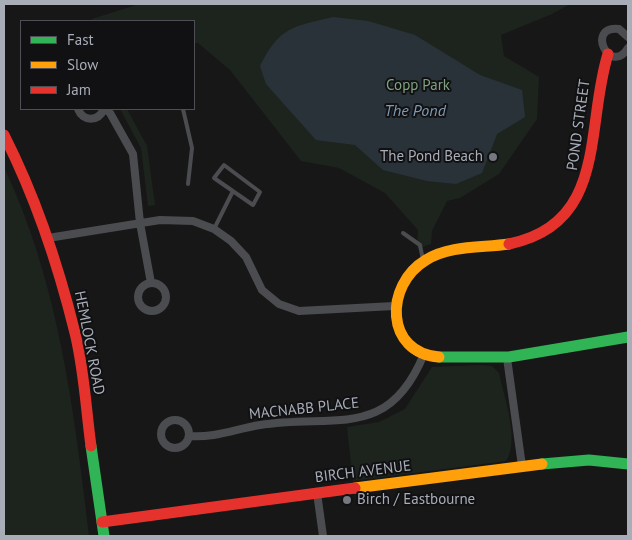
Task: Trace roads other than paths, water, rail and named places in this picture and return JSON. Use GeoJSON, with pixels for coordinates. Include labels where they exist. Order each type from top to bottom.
{"type":"FeatureCollection","features":[{"type":"Feature","properties":{"kind":"street","name":"POND STREET"},"geometry":{"type":"LineString","coordinates":[[394,306],[402,284],[414,267],[423,260],[449,250],[513,243],[531,238],[550,228],[567,213],[580,194],[587,179],[596,97],[608,54],[602,44],[606,32],[619,29],[628,37]]}},
{"type":"Feature","properties":{"kind":"street"},"geometry":{"type":"LineString","coordinates":[[608,54],[622,55],[628,48]]}},
{"type":"Feature","properties":{"kind":"street"},"geometry":{"type":"LineString","coordinates":[[79,110],[82,116],[91,119],[109,110],[133,154],[140,223],[151,283]]}},
{"type":"Feature","properties":{"kind":"street","name":"HEMLOCK ROAD"},"geometry":{"type":"LineString","coordinates":[[4,135],[26,180],[48,238],[75,334],[104,536]]}},
{"type":"Feature","properties":{"kind":"street"},"geometry":{"type":"LineString","coordinates":[[48,238],[140,223],[178,219],[193,221],[214,228],[231,241],[246,257],[262,290],[279,304],[299,311],[394,306],[404,337],[424,354],[439,358],[507,358],[628,338]]}},
{"type":"Feature","properties":{"kind":"street","name":"MACNABB PLACE"},"geometry":{"type":"LineString","coordinates":[[189,436],[212,436],[261,425],[350,420],[372,414],[388,405],[404,391],[414,377],[424,354]]}},
{"type":"Feature","properties":{"kind":"street"},"geometry":{"type":"LineString","coordinates":[[507,358],[522,466]]}},
{"type":"Feature","properties":{"kind":"street","name":"BIRCH AVENUE"},"geometry":{"type":"LineString","coordinates":[[102,522],[522,466],[588,459],[610,459],[628,464]]}},
{"type":"Feature","properties":{"kind":"street"},"geometry":{"type":"LineString","coordinates":[[317,493],[323,536]]}},
{"type":"Feature","properties":{"kind":"lane"},"geometry":{"type":"LineString","coordinates":[[183,110],[192,148],[188,184]]}},
{"type":"Feature","properties":{"kind":"lane"},"geometry":{"type":"LineString","coordinates":[[224,165],[260,192],[253,205],[233,191],[214,178],[224,165]]}},
{"type":"Feature","properties":{"kind":"lane"},"geometry":{"type":"LineString","coordinates":[[214,228],[233,191]]}},
{"type":"Feature","properties":{"kind":"lane"},"geometry":{"type":"LineString","coordinates":[[403,232],[420,245],[423,260]]}},
{"type":"Feature","properties":{"kind":"water","name":"The Pond"},"geometry":{"type":"Polygon","coordinates":[[[333,17],[368,21],[415,35],[480,75],[522,90],[525,117],[497,134],[482,173],[456,184],[427,181],[383,170],[355,145],[316,140],[266,84],[260,66],[274,43],[289,30],[333,17]]]}},
{"type":"Feature","properties":{"kind":"place","name":"The Pond Beach"},"geometry":{"type":"Point","coordinates":[493,157]}},
{"type":"Feature","properties":{"kind":"place","name":"Birch / Eastbourne"},"geometry":{"type":"Point","coordinates":[347,500]}},
{"type":"Feature","properties":{"kind":"park label","name":"Copp Park"},"geometry":{"type":"Point","coordinates":[418,86]}}]}
